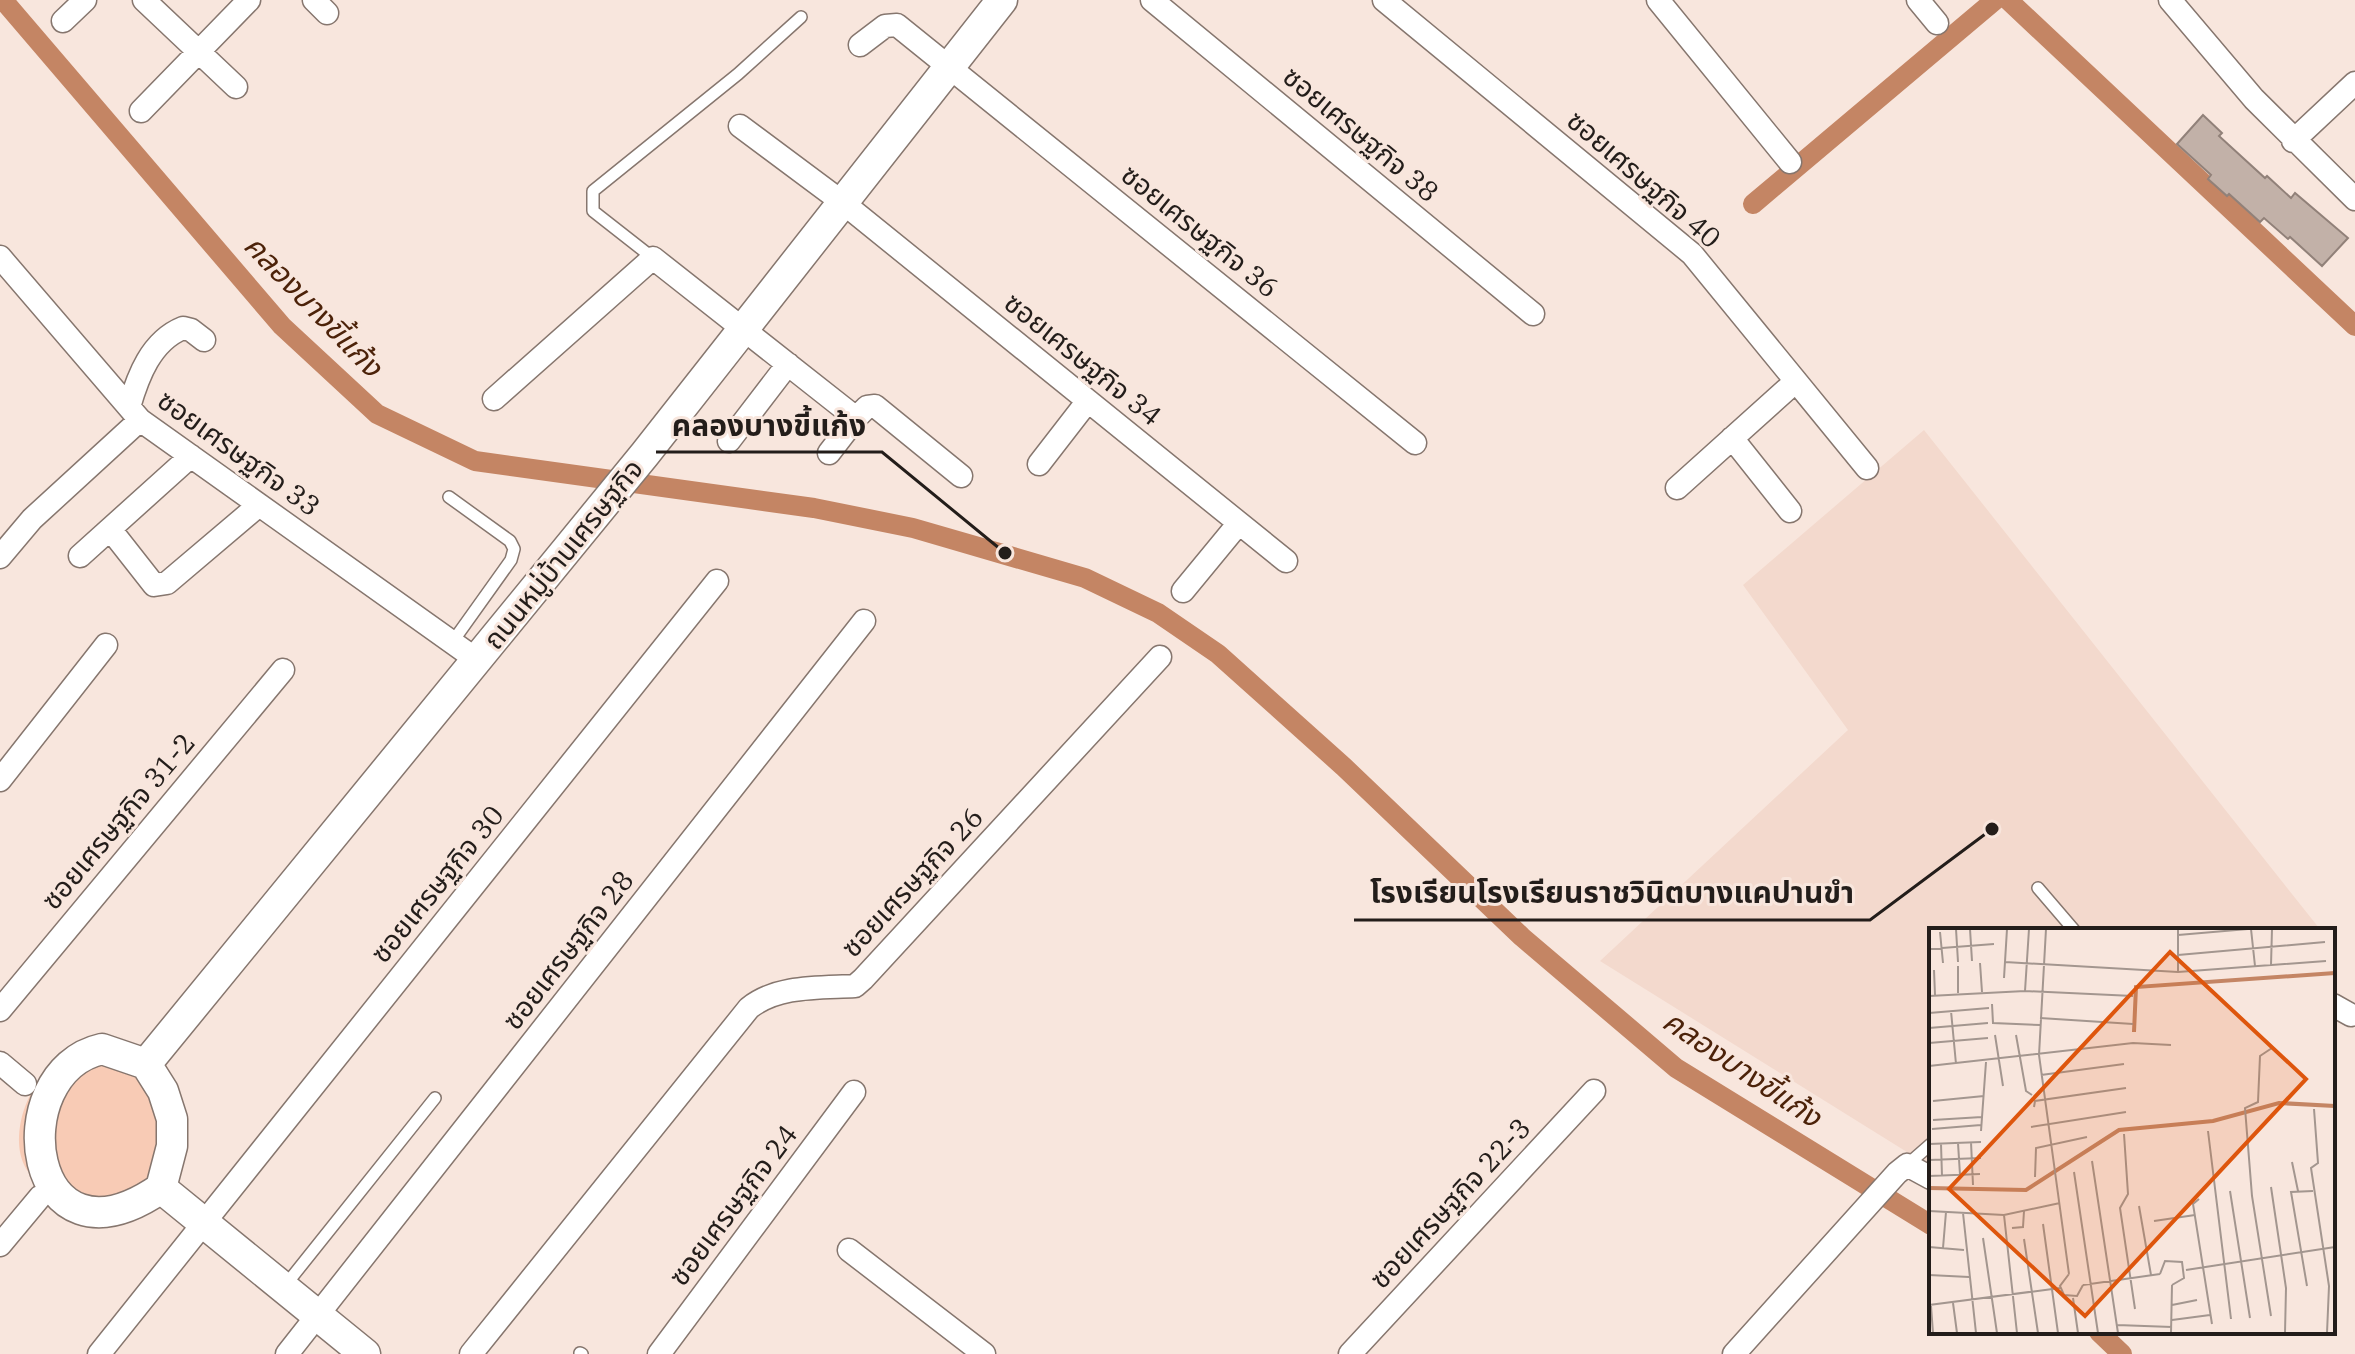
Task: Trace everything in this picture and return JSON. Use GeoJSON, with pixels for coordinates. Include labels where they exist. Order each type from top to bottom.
{"type":"FeatureCollection","features":[{"type":"Feature","properties":{"kind":"street"},"geometry":{"type":"LineString","coordinates":[[63,21],[85,0]]}},
{"type":"Feature","properties":{"kind":"street"},"geometry":{"type":"LineString","coordinates":[[144,0],[236,87]]}},
{"type":"Feature","properties":{"kind":"street"},"geometry":{"type":"LineString","coordinates":[[141,111],[249,0]]}},
{"type":"Feature","properties":{"kind":"street","name":"ถนนหมู่บ้านเศรษฐกิจ"},"geometry":{"type":"LineString","coordinates":[[146,1064],[645,454],[1002,0]]}},
{"type":"Feature","properties":{"kind":"street","name":"ซอยเศรษฐกิจ 38"},"geometry":{"type":"LineString","coordinates":[[1152,0],[1533,314]]}},
{"type":"Feature","properties":{"kind":"street","name":"ซอยเศรษฐกิจ 40"},"geometry":{"type":"LineString","coordinates":[[1384,0],[1692,254],[1867,468]]}},
{"type":"Feature","properties":{"kind":"street"},"geometry":{"type":"LineString","coordinates":[[1658,0],[1790,162]]}},
{"type":"Feature","properties":{"kind":"street"},"geometry":{"type":"LineString","coordinates":[[1918,0],[1937,23]]}},
{"type":"Feature","properties":{"kind":"street"},"geometry":{"type":"LineString","coordinates":[[2170,0],[2293,141],[2355,199]]}},
{"type":"Feature","properties":{"kind":"street","name":"ซอยเศรษฐกิจ 36"},"geometry":{"type":"LineString","coordinates":[[860,45],[890,24],[948,67],[1415,443]]}},
{"type":"Feature","properties":{"kind":"street"},"geometry":{"type":"LineString","coordinates":[[2293,141],[2355,83]]}},
{"type":"Feature","properties":{"kind":"street","name":"ซอยเศรษฐกิจ 34"},"geometry":{"type":"LineString","coordinates":[[740,126],[842,202],[1286,561]]}},
{"type":"Feature","properties":{"kind":"street","name":"ซอยเศรษฐกิจ 33"},"geometry":{"type":"LineString","coordinates":[[0,257],[135,413],[450,644],[477,660]]}},
{"type":"Feature","properties":{"kind":"street"},"geometry":{"type":"LineString","coordinates":[[494,399],[653,258],[856,418]]}},
{"type":"Feature","properties":{"kind":"street"},"geometry":{"type":"LineString","coordinates":[[0,557],[32,519],[135,413],[141,371],[160,345],[183,328],[204,340]]}},
{"type":"Feature","properties":{"kind":"street"},"geometry":{"type":"LineString","coordinates":[[729,441],[788,364]]}},
{"type":"Feature","properties":{"kind":"street"},"geometry":{"type":"LineString","coordinates":[[1677,488],[1796,381]]}},
{"type":"Feature","properties":{"kind":"street"},"geometry":{"type":"LineString","coordinates":[[1039,464],[1087,402]]}},
{"type":"Feature","properties":{"kind":"street"},"geometry":{"type":"LineString","coordinates":[[829,453],[856,418],[867,407],[875,406],[961,476]]}},
{"type":"Feature","properties":{"kind":"street"},"geometry":{"type":"LineString","coordinates":[[1732,438],[1790,511]]}},
{"type":"Feature","properties":{"kind":"street"},"geometry":{"type":"LineString","coordinates":[[80,556],[191,456]]}},
{"type":"Feature","properties":{"kind":"street"},"geometry":{"type":"LineString","coordinates":[[110,529],[154,585],[167,583],[259,505]]}},
{"type":"Feature","properties":{"kind":"street"},"geometry":{"type":"LineString","coordinates":[[1183,591],[1239,523]]}},
{"type":"Feature","properties":{"kind":"street","name":"ซอยเศรษฐกิจ 30"},"geometry":{"type":"LineString","coordinates":[[99,1354],[717,581]]}},
{"type":"Feature","properties":{"kind":"street","name":"ซอยเศรษฐกิจ 28"},"geometry":{"type":"LineString","coordinates":[[287,1354],[864,621]]}},
{"type":"Feature","properties":{"kind":"street"},"geometry":{"type":"LineString","coordinates":[[0,780],[106,645]]}},
{"type":"Feature","properties":{"kind":"street","name":"ซอยเศรษฐกิจ 26"},"geometry":{"type":"LineString","coordinates":[[471,1354],[749,1008],[763,996],[779,991],[855,986],[1160,657]]}},
{"type":"Feature","properties":{"kind":"street","name":"ซอยเศรษฐกิจ 31-2"},"geometry":{"type":"LineString","coordinates":[[0,1010],[283,670]]}},
{"type":"Feature","properties":{"kind":"street"},"geometry":{"type":"LineString","coordinates":[[0,1063],[17,1096],[39,1069],[72,1053],[102,1049],[146,1064],[163,1091],[172,1119],[172,1146],[161,1188],[136,1205],[103,1214],[70,1211],[40,1197],[19,1171],[12,1150]]}},
{"type":"Feature","properties":{"kind":"street","name":"ซอยเศรษฐกิจ 22-3"},"geometry":{"type":"LineString","coordinates":[[1350,1354],[1594,1091]]}},
{"type":"Feature","properties":{"kind":"street","name":"ซอยเศรษฐกิจ 24"},"geometry":{"type":"LineString","coordinates":[[659,1354],[854,1092]]}},
{"type":"Feature","properties":{"kind":"street"},"geometry":{"type":"LineString","coordinates":[[1734,1354],[1902,1169],[1929,1177]]}},
{"type":"Feature","properties":{"kind":"street"},"geometry":{"type":"LineString","coordinates":[[161,1188],[365,1354]]}},
{"type":"Feature","properties":{"kind":"street"},"geometry":{"type":"LineString","coordinates":[[0,1245],[40,1197]]}},
{"type":"Feature","properties":{"kind":"street"},"geometry":{"type":"LineString","coordinates":[[849,1250],[984,1354]]}},
{"type":"Feature","properties":{"kind":"lane"},"geometry":{"type":"LineString","coordinates":[[653,258],[593,211],[593,191],[670,132],[801,17]]}},
{"type":"Feature","properties":{"kind":"lane"},"geometry":{"type":"LineString","coordinates":[[449,497],[510,541],[514,549],[511,560],[450,644]]}},
{"type":"Feature","properties":{"kind":"lane"},"geometry":{"type":"LineString","coordinates":[[2038,888],[2072,928]]}},
{"type":"Feature","properties":{"kind":"lane"},"geometry":{"type":"LineString","coordinates":[[284,1287],[435,1098]]}},
{"type":"Feature","properties":{"kind":"lane"},"geometry":{"type":"LineString","coordinates":[[1902,1169],[1929,1146]]}},
{"type":"Feature","properties":{"kind":"shaded area"},"geometry":{"type":"Polygon","coordinates":[[[1924,430],[2319,928],[1929,928],[1929,1166],[1600,961],[1848,730],[1743,585],[1924,430]]]}},
{"type":"Feature","properties":{"kind":"shaded area"},"geometry":{"type":"Polygon","coordinates":[[[93,1058],[138,1074],[165,1115],[146,1185],[102,1206],[38,1181],[28,1171],[19,1143],[23,1112],[37,1085],[56,1069],[93,1058]]]}},
{"type":"Feature","properties":{"kind":"building"},"geometry":{"type":"Polygon","coordinates":[[[2203,115],[2222,133],[2219,136],[2265,178],[2267,176],[2291,198],[2295,193],[2348,238],[2322,266],[2290,237],[2288,239],[2264,218],[2260,222],[2229,194],[2227,196],[2208,179],[2211,175],[2177,144],[2203,115]]]}},
{"type":"Feature","properties":{"kind":"waterway","name":"คลองบางขี้แก้ง"},"geometry":{"type":"LineString","coordinates":[[3,0],[282,326],[377,414],[475,461],[814,508],[913,528],[1085,578],[1158,613],[1218,654],[1344,767],[1522,937],[1676,1068],[1929,1224]]}},
{"type":"Feature","properties":{"kind":"waterway"},"geometry":{"type":"LineString","coordinates":[[1753,204],[1995,0]]}},
{"type":"Feature","properties":{"kind":"waterway"},"geometry":{"type":"LineString","coordinates":[[2008,0],[2355,326]]}},
{"type":"Feature","properties":{"kind":"waterway","name":"คลองบางขี้แก้ง"},"geometry":{"type":"LineString","coordinates":[[2101,1334],[2122,1354]]}},
{"type":"Feature","properties":{"kind":"place","name":"คลองบางขี้แก้ง"},"geometry":{"type":"Point","coordinates":[1005,553]}},
{"type":"Feature","properties":{"kind":"place","name":"โรงเรียนโรงเรียนราชวินิตบางแคปานขำ"},"geometry":{"type":"Point","coordinates":[1992,829]}}]}
